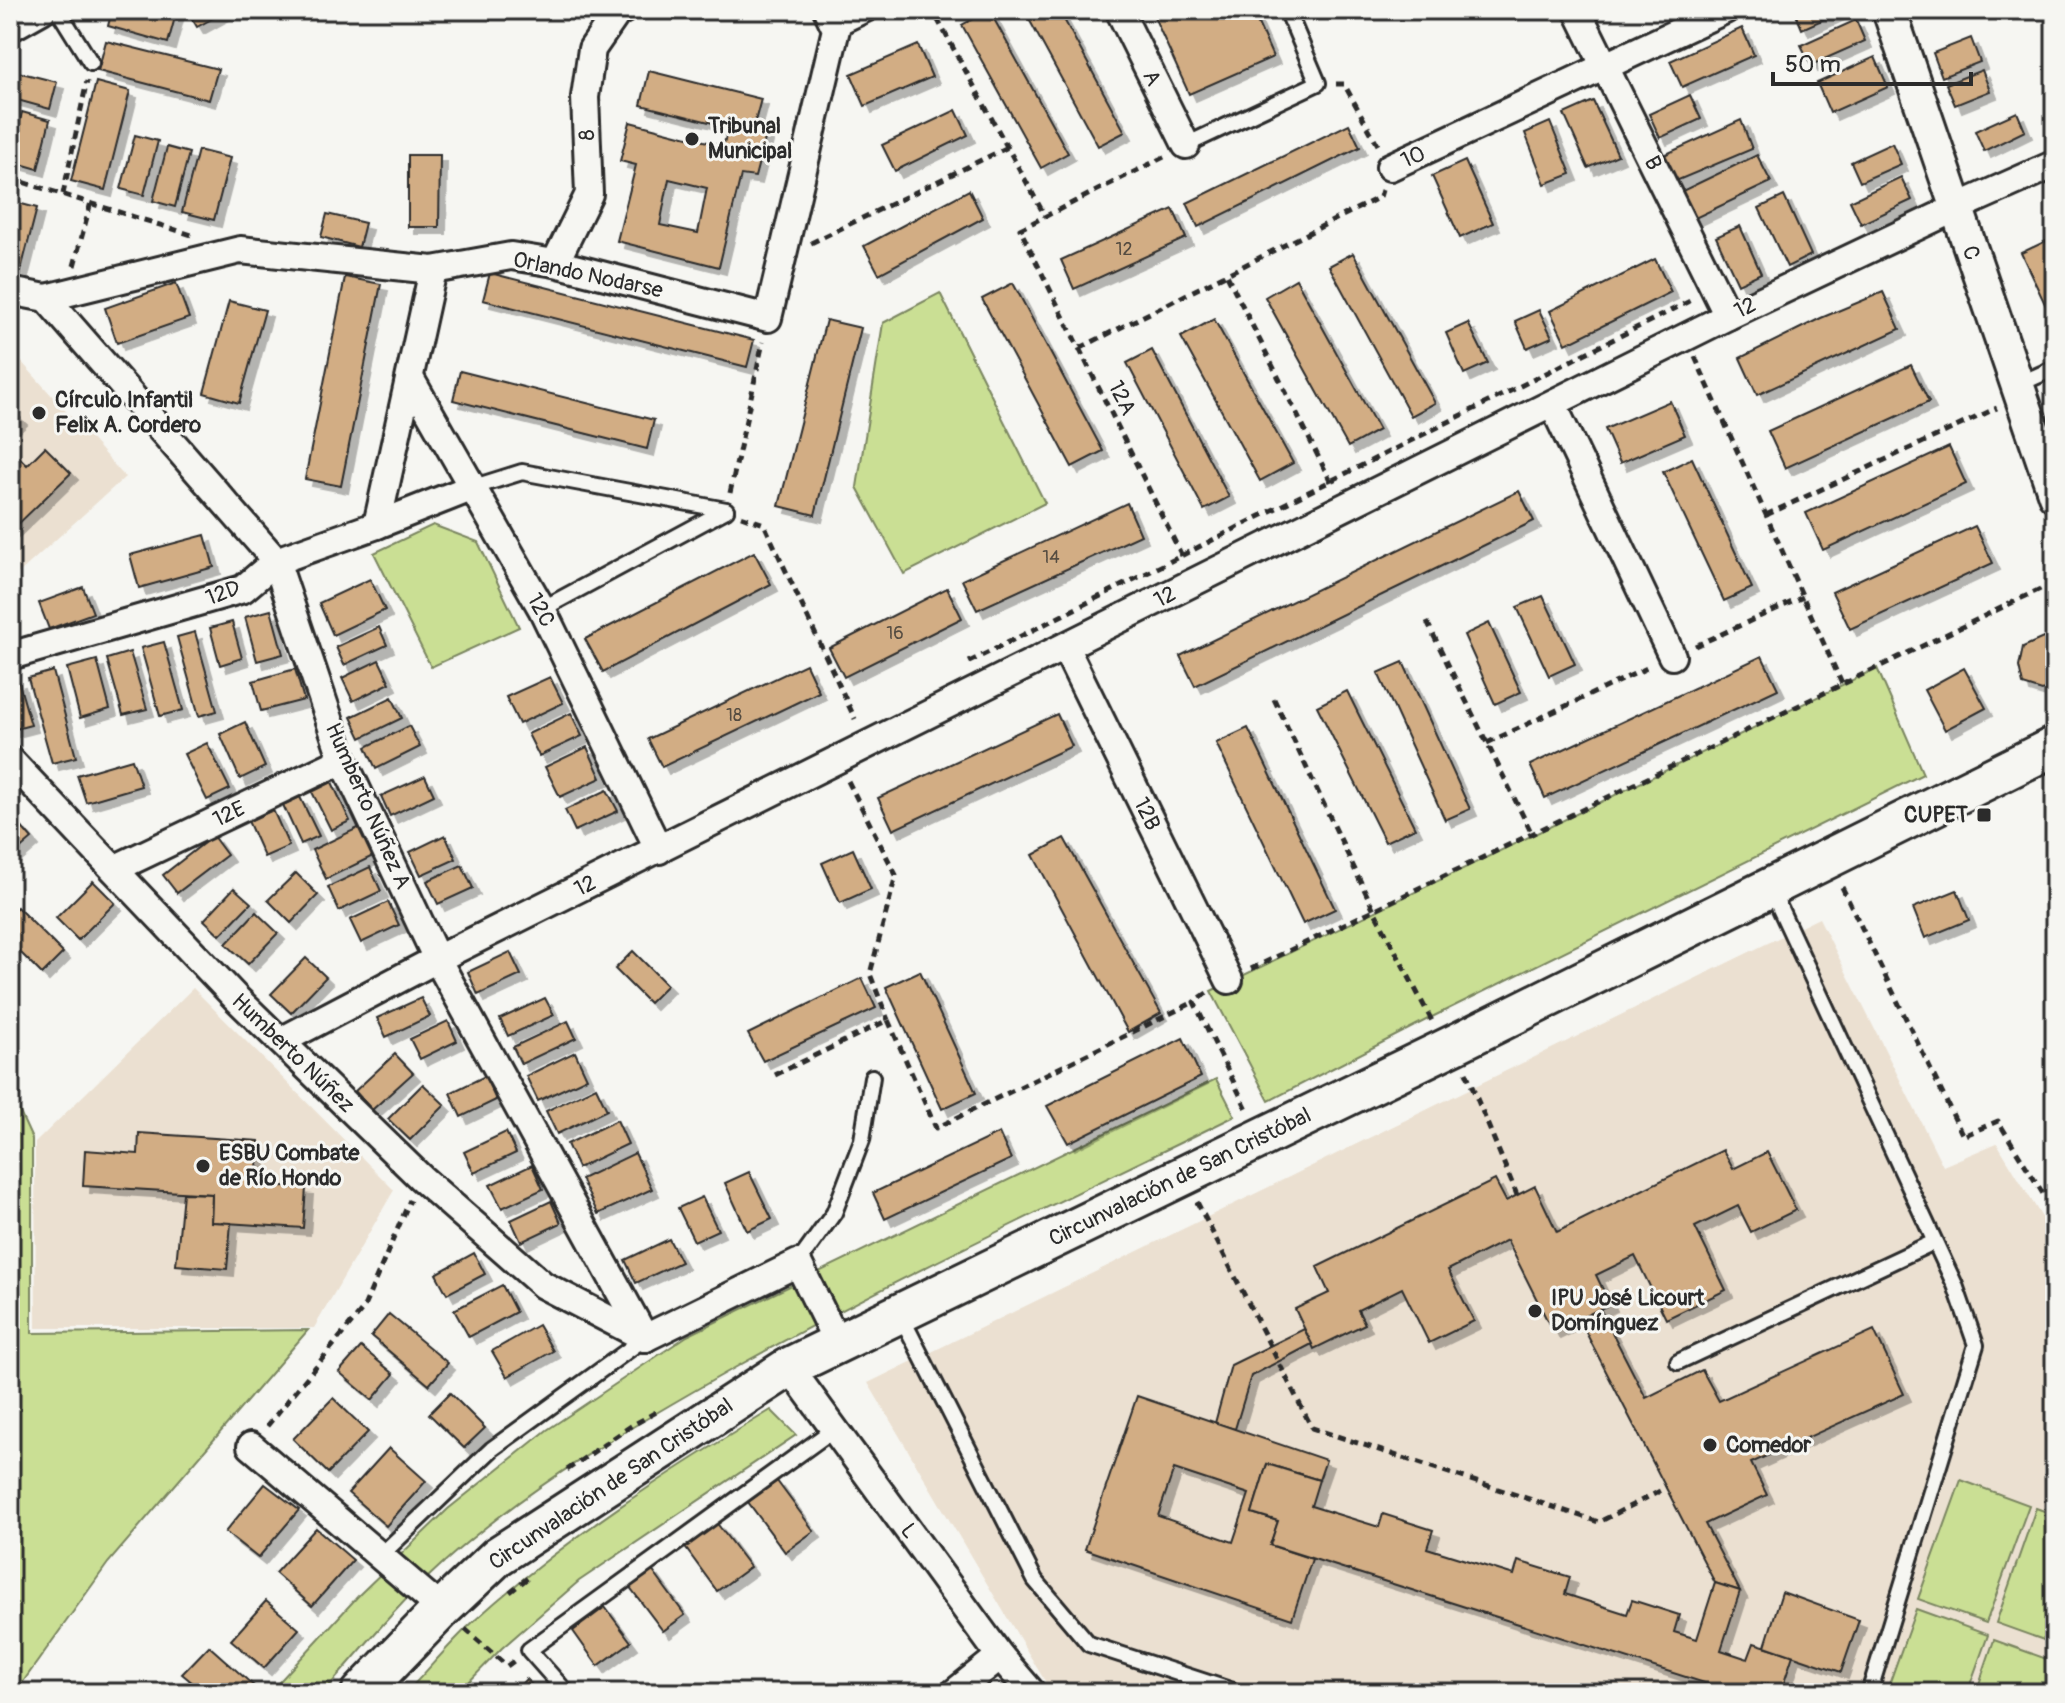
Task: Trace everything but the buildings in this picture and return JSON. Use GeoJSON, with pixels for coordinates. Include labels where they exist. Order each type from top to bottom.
{"type":"FeatureCollection","features":[{"type":"Feature","properties":{"kind":"main road","name":"Circunvalación de San Cristóbal"},"geometry":{"type":"LineString","coordinates":[[361,1693],[459,1625],[498,1556],[789,1367],[1453,1045],[2055,746]]}},
{"type":"Feature","properties":{"kind":"street"},"geometry":{"type":"LineString","coordinates":[[10,28],[42,10]]}},
{"type":"Feature","properties":{"kind":"street","name":"8"},"geometry":{"type":"LineString","coordinates":[[555,263],[589,194],[585,97],[592,49],[617,13],[623,10]]}},
{"type":"Feature","properties":{"kind":"street","name":"A"},"geometry":{"type":"LineString","coordinates":[[1119,10],[1186,145]]}},
{"type":"Feature","properties":{"kind":"street","name":"B"},"geometry":{"type":"LineString","coordinates":[[1577,10],[1728,316]]}},
{"type":"Feature","properties":{"kind":"street","name":"10"},"geometry":{"type":"LineString","coordinates":[[1390,167],[1725,10]]}},
{"type":"Feature","properties":{"kind":"street","name":"C"},"geometry":{"type":"LineString","coordinates":[[1889,10],[2055,495]]}},
{"type":"Feature","properties":{"kind":"street"},"geometry":{"type":"LineString","coordinates":[[768,318],[784,256],[832,19]]}},
{"type":"Feature","properties":{"kind":"street","name":"12"},"geometry":{"type":"LineString","coordinates":[[281,1041],[437,959],[1728,316],[2055,164]]}},
{"type":"Feature","properties":{"kind":"street","name":"Orlando Nodarse"},"geometry":{"type":"LineString","coordinates":[[57,294],[240,250],[433,270],[511,256],[555,263],[768,318]]}},
{"type":"Feature","properties":{"kind":"street"},"geometry":{"type":"LineString","coordinates":[[377,525],[433,270]]}},
{"type":"Feature","properties":{"kind":"street"},"geometry":{"type":"LineString","coordinates":[[10,291],[57,294]]}},
{"type":"Feature","properties":{"kind":"street","name":"Humberto Núñez A"},"geometry":{"type":"LineString","coordinates":[[57,294],[276,561],[343,760],[437,959],[645,1338]]}},
{"type":"Feature","properties":{"kind":"street","name":"12C"},"geometry":{"type":"LineString","coordinates":[[410,378],[542,609],[659,850]]}},
{"type":"Feature","properties":{"kind":"street"},"geometry":{"type":"LineString","coordinates":[[1553,405],[1672,656]]}},
{"type":"Feature","properties":{"kind":"street","name":"12D"},"geometry":{"type":"LineString","coordinates":[[10,656],[243,589],[276,561],[471,488]]}},
{"type":"Feature","properties":{"kind":"street","name":"12B"},"geometry":{"type":"LineString","coordinates":[[1065,647],[1229,980]]}},
{"type":"Feature","properties":{"kind":"street","name":"Humberto Núñez"},"geometry":{"type":"LineString","coordinates":[[10,760],[235,997],[420,1177],[543,1285],[645,1338]]}},
{"type":"Feature","properties":{"kind":"street","name":"12E"},"geometry":{"type":"LineString","coordinates":[[114,869],[343,760]]}},
{"type":"Feature","properties":{"kind":"street"},"geometry":{"type":"LineString","coordinates":[[645,1338],[798,1263],[837,1342]]}},
{"type":"Feature","properties":{"kind":"street","name":"L"},"geometry":{"type":"LineString","coordinates":[[789,1367],[1000,1656],[1032,1693]]}},
{"type":"Feature","properties":{"kind":"street"},"geometry":{"type":"LineString","coordinates":[[251,1446],[459,1625]]}},
{"type":"Feature","properties":{"kind":"street"},"geometry":{"type":"LineString","coordinates":[[954,1693],[1000,1656]]}},
{"type":"Feature","properties":{"kind":"lane"},"geometry":{"type":"LineString","coordinates":[[58,10],[91,63]]}},
{"type":"Feature","properties":{"kind":"lane"},"geometry":{"type":"LineString","coordinates":[[832,19],[875,10]]}},
{"type":"Feature","properties":{"kind":"lane"},"geometry":{"type":"LineString","coordinates":[[1186,145],[1318,83],[1287,10]]}},
{"type":"Feature","properties":{"kind":"lane"},"geometry":{"type":"LineString","coordinates":[[2019,390],[2055,368]]}},
{"type":"Feature","properties":{"kind":"lane"},"geometry":{"type":"LineString","coordinates":[[471,488],[522,472],[726,510]]}},
{"type":"Feature","properties":{"kind":"lane"},"geometry":{"type":"LineString","coordinates":[[542,609],[726,510]]}},
{"type":"Feature","properties":{"kind":"lane"},"geometry":{"type":"LineString","coordinates":[[1770,887],[1955,1285],[1976,1345],[1869,1693]]}},
{"type":"Feature","properties":{"kind":"lane"},"geometry":{"type":"LineString","coordinates":[[798,1263],[834,1213],[862,1140],[872,1077]]}},
{"type":"Feature","properties":{"kind":"lane"},"geometry":{"type":"LineString","coordinates":[[1678,1362],[1934,1242]]}},
{"type":"Feature","properties":{"kind":"lane"},"geometry":{"type":"LineString","coordinates":[[899,1312],[915,1338],[1035,1580],[1089,1644],[1239,1693]]}},
{"type":"Feature","properties":{"kind":"lane"},"geometry":{"type":"LineString","coordinates":[[379,1557],[492,1449],[645,1338]]}},
{"type":"Feature","properties":{"kind":"lane"},"geometry":{"type":"LineString","coordinates":[[567,1693],[529,1650],[834,1429]]}},
{"type":"Feature","properties":{"kind":"path"},"geometry":{"type":"LineString","coordinates":[[941,10],[934,13],[1045,216],[1186,145]]}},
{"type":"Feature","properties":{"kind":"path"},"geometry":{"type":"LineString","coordinates":[[63,194],[91,63]]}},
{"type":"Feature","properties":{"kind":"path"},"geometry":{"type":"LineString","coordinates":[[1318,83],[1344,84],[1390,167]]}},
{"type":"Feature","properties":{"kind":"path"},"geometry":{"type":"LineString","coordinates":[[784,256],[1008,147]]}},
{"type":"Feature","properties":{"kind":"path","name":"10"},"geometry":{"type":"LineString","coordinates":[[1080,348],[1380,197],[1390,167]]}},
{"type":"Feature","properties":{"kind":"path"},"geometry":{"type":"LineString","coordinates":[[10,178],[195,235]]}},
{"type":"Feature","properties":{"kind":"path"},"geometry":{"type":"LineString","coordinates":[[57,294],[91,202]]}},
{"type":"Feature","properties":{"kind":"path","name":"12A"},"geometry":{"type":"LineString","coordinates":[[1045,216],[1020,229],[1195,582]]}},
{"type":"Feature","properties":{"kind":"path"},"geometry":{"type":"LineString","coordinates":[[1227,275],[1344,508]]}},
{"type":"Feature","properties":{"kind":"path"},"geometry":{"type":"LineString","coordinates":[[968,662],[1715,288]]}},
{"type":"Feature","properties":{"kind":"path"},"geometry":{"type":"LineString","coordinates":[[768,318],[726,510],[764,524],[855,719],[869,712]]}},
{"type":"Feature","properties":{"kind":"path"},"geometry":{"type":"LineString","coordinates":[[1686,338],[1842,684]]}},
{"type":"Feature","properties":{"kind":"path"},"geometry":{"type":"LineString","coordinates":[[1766,515],[2019,390]]}},
{"type":"Feature","properties":{"kind":"path"},"geometry":{"type":"LineString","coordinates":[[848,781],[896,875],[870,974],[936,1128],[1194,1002],[1229,980],[2055,582]]}},
{"type":"Feature","properties":{"kind":"path"},"geometry":{"type":"LineString","coordinates":[[1487,743],[1803,597]]}},
{"type":"Feature","properties":{"kind":"path"},"geometry":{"type":"LineString","coordinates":[[1427,622],[1532,834]]}},
{"type":"Feature","properties":{"kind":"path"},"geometry":{"type":"LineString","coordinates":[[1274,699],[1374,910],[1430,1018],[1453,1045],[1517,1195]]}},
{"type":"Feature","properties":{"kind":"path"},"geometry":{"type":"LineString","coordinates":[[1839,881],[1963,1136],[1998,1121],[2055,1213]]}},
{"type":"Feature","properties":{"kind":"path"},"geometry":{"type":"LineString","coordinates":[[1194,1002],[1262,1138]]}},
{"type":"Feature","properties":{"kind":"path"},"geometry":{"type":"LineString","coordinates":[[775,1075],[888,1020]]}},
{"type":"Feature","properties":{"kind":"path"},"geometry":{"type":"LineString","coordinates":[[251,1446],[363,1309],[420,1177]]}},
{"type":"Feature","properties":{"kind":"path"},"geometry":{"type":"LineString","coordinates":[[1209,1194],[1196,1200],[1312,1428],[1599,1522],[1666,1488]]}},
{"type":"Feature","properties":{"kind":"path"},"geometry":{"type":"LineString","coordinates":[[510,1592],[534,1573]]}},
{"type":"Feature","properties":{"kind":"path"},"geometry":{"type":"LineString","coordinates":[[459,1625],[507,1666],[529,1650]]}},
{"type":"Feature","properties":{"kind":"shaded area","name":"Círculo Infantil Felix A. Cordero"},"geometry":{"type":"Polygon","coordinates":[[[10,349],[125,477],[10,581],[10,349]]]}},
{"type":"Feature","properties":{"kind":"shaded area","name":"IPU José Licourt Domínguez"},"geometry":{"type":"Polygon","coordinates":[[[1819,918],[1943,1166],[1997,1143],[2055,1239],[2055,1693],[1064,1693],[1049,1688],[868,1383],[1819,918]]]}},
{"type":"Feature","properties":{"kind":"shaded area","name":"ESBU Combate de Río Hondo"},"geometry":{"type":"Polygon","coordinates":[[[193,988],[394,1190],[314,1328],[36,1328],[35,1143],[193,988]]]}},
{"type":"Feature","properties":{"kind":"green space"},"geometry":{"type":"Polygon","coordinates":[[[940,293],[1045,503],[904,574],[857,487],[883,323],[940,293]]]}},
{"type":"Feature","properties":{"kind":"green space"},"geometry":{"type":"Polygon","coordinates":[[[433,525],[478,542],[519,627],[431,667],[374,553],[433,525]]]}},
{"type":"Feature","properties":{"kind":"green space"},"geometry":{"type":"Polygon","coordinates":[[[1877,668],[1923,774],[1269,1101],[1211,991],[1877,668]]]}},
{"type":"Feature","properties":{"kind":"green space"},"geometry":{"type":"Polygon","coordinates":[[[1216,1079],[1235,1116],[861,1300],[661,1410],[547,1482],[476,1535],[411,1595],[323,1693],[269,1693],[360,1594],[448,1509],[547,1430],[687,1336],[1216,1079]]]}},
{"type":"Feature","properties":{"kind":"green space"},"geometry":{"type":"Polygon","coordinates":[[[10,1091],[32,1139],[32,1333],[308,1330],[108,1563],[15,1693],[10,1693],[10,1091]]]}},
{"type":"Feature","properties":{"kind":"green space"},"geometry":{"type":"Polygon","coordinates":[[[771,1410],[796,1435],[579,1581],[502,1648],[458,1693],[406,1693],[473,1622],[579,1535],[771,1410]]]}},
{"type":"Feature","properties":{"kind":"green space"},"geometry":{"type":"Polygon","coordinates":[[[1961,1480],[2029,1505],[1986,1623],[1918,1599],[1961,1480]]]}},
{"type":"Feature","properties":{"kind":"green space"},"geometry":{"type":"Polygon","coordinates":[[[2036,1508],[2055,1515],[2055,1644],[1996,1623],[2036,1508]]]}},
{"type":"Feature","properties":{"kind":"green space"},"geometry":{"type":"Polygon","coordinates":[[[1916,1609],[1988,1635],[1967,1693],[1886,1693],[1916,1609]]]}},
{"type":"Feature","properties":{"kind":"green space"},"geometry":{"type":"Polygon","coordinates":[[[1994,1640],[2055,1662],[2048,1693],[1976,1693],[1994,1640]]]}},
{"type":"Feature","properties":{"kind":"place","name":"Tribunal Municipal"},"geometry":{"type":"Point","coordinates":[692,139]}},
{"type":"Feature","properties":{"kind":"place","name":"Círculo Infantil Felix A. Cordero"},"geometry":{"type":"Point","coordinates":[39,413]}},
{"type":"Feature","properties":{"kind":"place","name":"CUPET"},"geometry":{"type":"Point","coordinates":[1984,815]}},
{"type":"Feature","properties":{"kind":"place","name":"ESBU Combate de Río Hondo"},"geometry":{"type":"Point","coordinates":[203,1166]}},
{"type":"Feature","properties":{"kind":"place","name":"IPU José Licourt Domínguez"},"geometry":{"type":"Point","coordinates":[1535,1311]}},
{"type":"Feature","properties":{"kind":"place","name":"Comedor"},"geometry":{"type":"Point","coordinates":[1710,1445]}}]}
